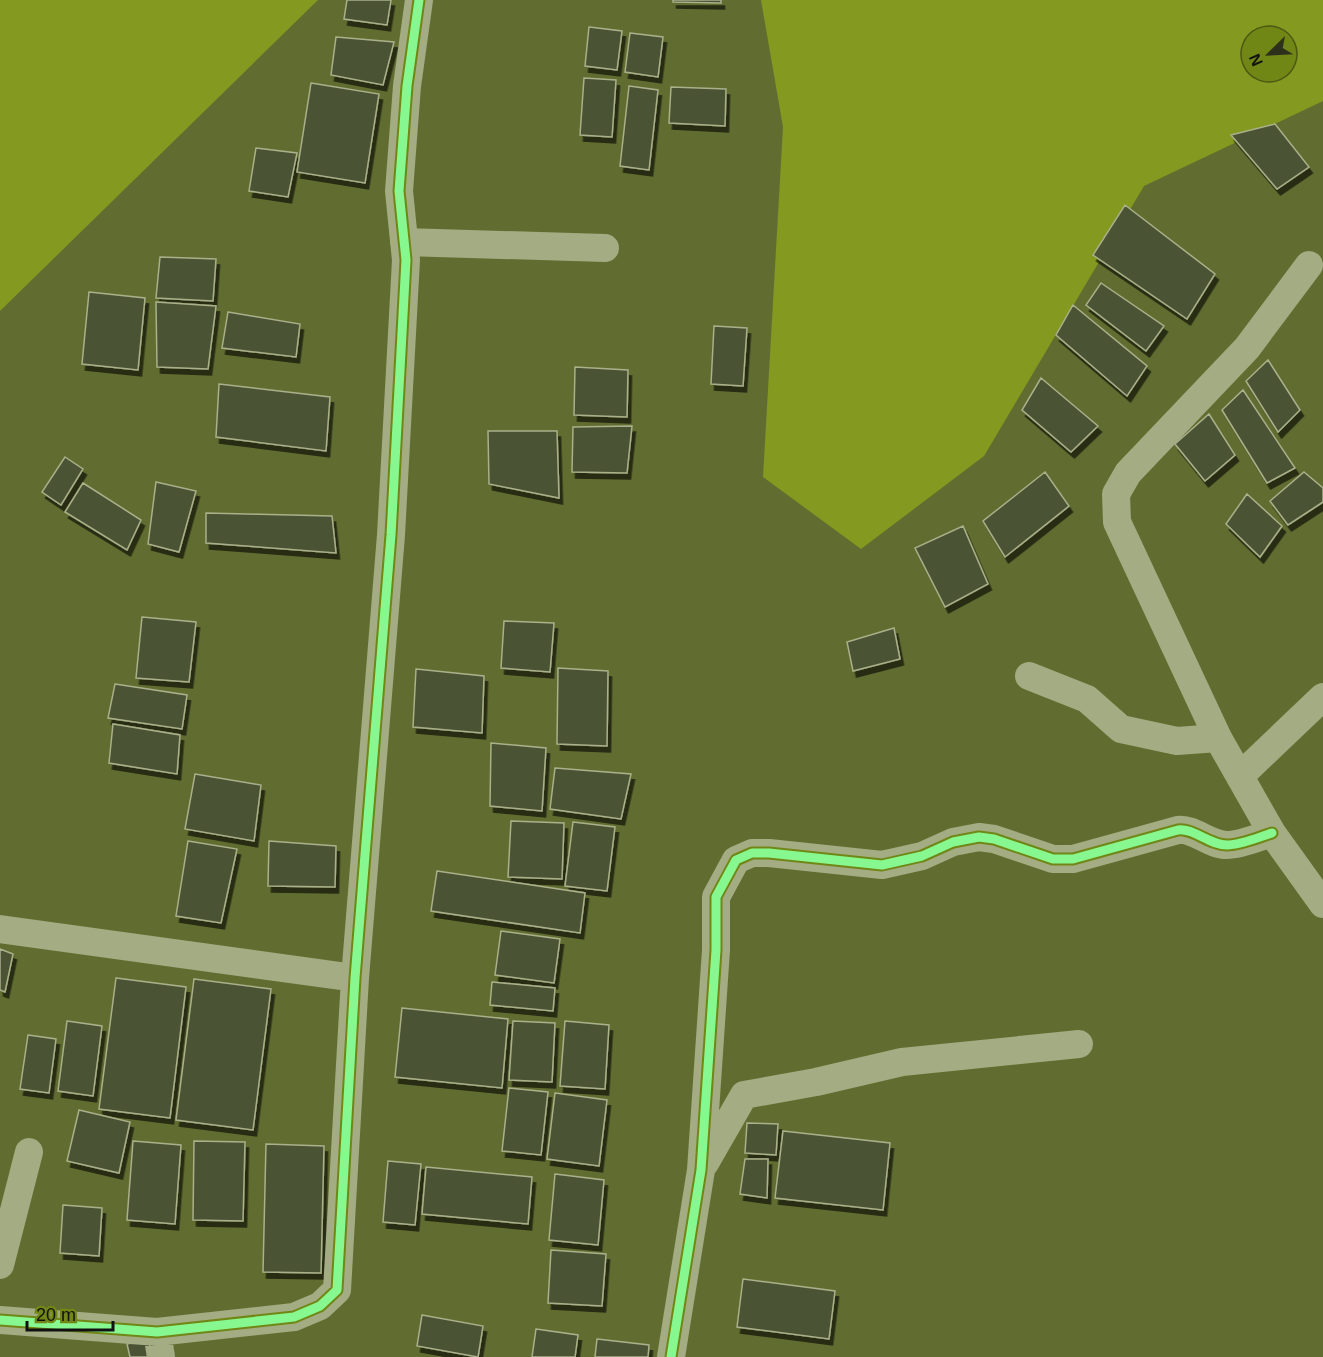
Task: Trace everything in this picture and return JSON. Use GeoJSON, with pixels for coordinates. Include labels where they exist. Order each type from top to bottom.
{"type":"FeatureCollection","features":[{"type":"Feature","properties":{"kind":"street"},"geometry":{"type":"LineString","coordinates":[[0,1320],[159,1345],[294,1317],[320,1306],[337,1290],[355,978],[391,535],[406,260],[399,191],[408,86],[419,0]]}},
{"type":"Feature","properties":{"kind":"street"},"geometry":{"type":"LineString","coordinates":[[404,242],[605,248]]}},
{"type":"Feature","properties":{"kind":"street"},"geometry":{"type":"LineString","coordinates":[[1309,266],[1247,348],[1128,472],[1116,494],[1117,522],[1218,738],[1272,833],[1323,904]]}},
{"type":"Feature","properties":{"kind":"street"},"geometry":{"type":"LineString","coordinates":[[1029,676],[1087,699],[1121,729],[1177,741],[1218,738]]}},
{"type":"Feature","properties":{"kind":"street"},"geometry":{"type":"LineString","coordinates":[[1240,776],[1323,697]]}},
{"type":"Feature","properties":{"kind":"street"},"geometry":{"type":"LineString","coordinates":[[671,1357],[701,1170],[716,950],[716,897],[736,860],[752,853],[769,853],[882,865],[922,856],[953,842],[979,837],[994,839],[1053,859],[1073,859],[1184,829],[1212,842],[1228,845],[1272,833]]}},
{"type":"Feature","properties":{"kind":"street"},"geometry":{"type":"LineString","coordinates":[[0,929],[355,978]]}},
{"type":"Feature","properties":{"kind":"street"},"geometry":{"type":"LineString","coordinates":[[701,1170],[744,1095],[816,1082],[902,1062],[1079,1044]]}},
{"type":"Feature","properties":{"kind":"street"},"geometry":{"type":"LineString","coordinates":[[0,1265],[29,1152]]}},
{"type":"Feature","properties":{"kind":"green space"},"geometry":{"type":"Polygon","coordinates":[[[0,0],[318,0],[0,311],[0,0]]]}},
{"type":"Feature","properties":{"kind":"green space"},"geometry":{"type":"Polygon","coordinates":[[[761,0],[1323,0],[1323,101],[1144,186],[984,456],[861,549],[763,477],[783,127],[761,0]]]}},
{"type":"Feature","properties":{"kind":"building"},"geometry":{"type":"Polygon","coordinates":[[[347,0],[391,0],[387,25],[344,19],[347,0]]]}},
{"type":"Feature","properties":{"kind":"building"},"geometry":{"type":"Polygon","coordinates":[[[673,0],[721,0],[721,3],[673,2],[673,0]]]}},
{"type":"Feature","properties":{"kind":"building"},"geometry":{"type":"Polygon","coordinates":[[[589,27],[622,31],[617,70],[585,66],[589,27]]]}},
{"type":"Feature","properties":{"kind":"building"},"geometry":{"type":"Polygon","coordinates":[[[630,33],[663,37],[658,77],[625,72],[630,33]]]}},
{"type":"Feature","properties":{"kind":"building"},"geometry":{"type":"Polygon","coordinates":[[[336,37],[394,42],[383,85],[331,75],[336,37]]]}},
{"type":"Feature","properties":{"kind":"building"},"geometry":{"type":"Polygon","coordinates":[[[584,78],[616,80],[612,137],[580,135],[584,78]]]}},
{"type":"Feature","properties":{"kind":"building"},"geometry":{"type":"Polygon","coordinates":[[[311,83],[379,94],[365,183],[297,172],[311,83]]]}},
{"type":"Feature","properties":{"kind":"building"},"geometry":{"type":"Polygon","coordinates":[[[629,86],[658,90],[649,170],[620,166],[629,86]]]}},
{"type":"Feature","properties":{"kind":"building"},"geometry":{"type":"Polygon","coordinates":[[[671,87],[726,89],[725,126],[669,123],[671,87]]]}},
{"type":"Feature","properties":{"kind":"building"},"geometry":{"type":"Polygon","coordinates":[[[1275,124],[1309,167],[1277,189],[1231,135],[1275,124]]]}},
{"type":"Feature","properties":{"kind":"building"},"geometry":{"type":"Polygon","coordinates":[[[256,148],[297,153],[288,197],[249,191],[256,148]]]}},
{"type":"Feature","properties":{"kind":"building"},"geometry":{"type":"Polygon","coordinates":[[[1125,205],[1215,274],[1187,319],[1093,255],[1125,205]]]}},
{"type":"Feature","properties":{"kind":"building"},"geometry":{"type":"Polygon","coordinates":[[[160,257],[216,259],[213,301],[156,298],[160,257]]]}},
{"type":"Feature","properties":{"kind":"building"},"geometry":{"type":"Polygon","coordinates":[[[1101,283],[1164,326],[1146,351],[1086,305],[1101,283]]]}},
{"type":"Feature","properties":{"kind":"building"},"geometry":{"type":"Polygon","coordinates":[[[89,292],[145,298],[138,370],[82,364],[89,292]]]}},
{"type":"Feature","properties":{"kind":"building"},"geometry":{"type":"Polygon","coordinates":[[[156,302],[216,306],[208,369],[157,367],[156,302]]]}},
{"type":"Feature","properties":{"kind":"building"},"geometry":{"type":"Polygon","coordinates":[[[1073,305],[1147,366],[1127,396],[1056,335],[1073,305]]]}},
{"type":"Feature","properties":{"kind":"building"},"geometry":{"type":"Polygon","coordinates":[[[228,312],[300,324],[296,357],[222,348],[228,312]]]}},
{"type":"Feature","properties":{"kind":"building"},"geometry":{"type":"Polygon","coordinates":[[[714,326],[747,328],[743,386],[711,384],[714,326]]]}},
{"type":"Feature","properties":{"kind":"building"},"geometry":{"type":"Polygon","coordinates":[[[1268,360],[1300,410],[1278,432],[1246,381],[1268,360]]]}},
{"type":"Feature","properties":{"kind":"building"},"geometry":{"type":"Polygon","coordinates":[[[575,367],[628,370],[627,417],[574,415],[575,367]]]}},
{"type":"Feature","properties":{"kind":"building"},"geometry":{"type":"Polygon","coordinates":[[[1041,378],[1098,426],[1071,452],[1022,410],[1041,378]]]}},
{"type":"Feature","properties":{"kind":"building"},"geometry":{"type":"Polygon","coordinates":[[[219,384],[330,397],[326,451],[216,437],[219,384]]]}},
{"type":"Feature","properties":{"kind":"building"},"geometry":{"type":"Polygon","coordinates":[[[1243,390],[1295,468],[1267,483],[1222,410],[1243,390]]]}},
{"type":"Feature","properties":{"kind":"building"},"geometry":{"type":"Polygon","coordinates":[[[1209,414],[1235,455],[1205,481],[1175,444],[1209,414]]]}},
{"type":"Feature","properties":{"kind":"building"},"geometry":{"type":"Polygon","coordinates":[[[632,426],[627,473],[572,472],[573,427],[632,426]]]}},
{"type":"Feature","properties":{"kind":"building"},"geometry":{"type":"Polygon","coordinates":[[[488,431],[557,431],[559,498],[489,484],[488,431]]]}},
{"type":"Feature","properties":{"kind":"building"},"geometry":{"type":"Polygon","coordinates":[[[65,457],[83,469],[61,505],[42,492],[65,457]]]}},
{"type":"Feature","properties":{"kind":"building"},"geometry":{"type":"Polygon","coordinates":[[[1045,472],[1069,506],[1005,557],[983,521],[1045,472]]]}},
{"type":"Feature","properties":{"kind":"building"},"geometry":{"type":"Polygon","coordinates":[[[1304,472],[1323,488],[1323,502],[1288,525],[1270,501],[1304,472]]]}},
{"type":"Feature","properties":{"kind":"building"},"geometry":{"type":"Polygon","coordinates":[[[156,482],[196,491],[179,552],[148,544],[156,482]]]}},
{"type":"Feature","properties":{"kind":"building"},"geometry":{"type":"Polygon","coordinates":[[[83,483],[141,520],[127,550],[65,512],[83,483]]]}},
{"type":"Feature","properties":{"kind":"building"},"geometry":{"type":"Polygon","coordinates":[[[1247,494],[1282,526],[1260,557],[1226,524],[1247,494]]]}},
{"type":"Feature","properties":{"kind":"building"},"geometry":{"type":"Polygon","coordinates":[[[206,513],[332,516],[336,553],[206,543],[206,513]]]}},
{"type":"Feature","properties":{"kind":"building"},"geometry":{"type":"Polygon","coordinates":[[[963,526],[988,584],[945,607],[915,548],[963,526]]]}},
{"type":"Feature","properties":{"kind":"building"},"geometry":{"type":"Polygon","coordinates":[[[142,617],[196,622],[189,682],[136,678],[142,617]]]}},
{"type":"Feature","properties":{"kind":"building"},"geometry":{"type":"Polygon","coordinates":[[[504,621],[554,623],[550,672],[501,668],[504,621]]]}},
{"type":"Feature","properties":{"kind":"building"},"geometry":{"type":"Polygon","coordinates":[[[894,628],[900,659],[853,671],[847,642],[894,628]]]}},
{"type":"Feature","properties":{"kind":"building"},"geometry":{"type":"Polygon","coordinates":[[[558,668],[608,671],[607,746],[557,744],[558,668]]]}},
{"type":"Feature","properties":{"kind":"building"},"geometry":{"type":"Polygon","coordinates":[[[416,669],[484,676],[482,733],[413,727],[416,669]]]}},
{"type":"Feature","properties":{"kind":"building"},"geometry":{"type":"Polygon","coordinates":[[[115,684],[187,695],[182,729],[108,718],[115,684]]]}},
{"type":"Feature","properties":{"kind":"building"},"geometry":{"type":"Polygon","coordinates":[[[113,724],[180,735],[177,774],[109,763],[113,724]]]}},
{"type":"Feature","properties":{"kind":"building"},"geometry":{"type":"Polygon","coordinates":[[[491,743],[546,748],[542,811],[490,806],[491,743]]]}},
{"type":"Feature","properties":{"kind":"building"},"geometry":{"type":"Polygon","coordinates":[[[555,768],[631,774],[621,819],[550,809],[555,768]]]}},
{"type":"Feature","properties":{"kind":"building"},"geometry":{"type":"Polygon","coordinates":[[[195,774],[261,785],[254,841],[185,829],[195,774]]]}},
{"type":"Feature","properties":{"kind":"building"},"geometry":{"type":"Polygon","coordinates":[[[511,821],[564,823],[562,879],[508,877],[511,821]]]}},
{"type":"Feature","properties":{"kind":"building"},"geometry":{"type":"Polygon","coordinates":[[[573,822],[615,827],[607,891],[565,886],[573,822]]]}},
{"type":"Feature","properties":{"kind":"building"},"geometry":{"type":"Polygon","coordinates":[[[188,841],[237,849],[221,923],[176,916],[188,841]]]}},
{"type":"Feature","properties":{"kind":"building"},"geometry":{"type":"Polygon","coordinates":[[[269,841],[336,846],[335,887],[268,886],[269,841]]]}},
{"type":"Feature","properties":{"kind":"building"},"geometry":{"type":"Polygon","coordinates":[[[437,871],[585,893],[580,933],[431,911],[437,871]]]}},
{"type":"Feature","properties":{"kind":"building"},"geometry":{"type":"Polygon","coordinates":[[[501,931],[560,939],[554,983],[495,975],[501,931]]]}},
{"type":"Feature","properties":{"kind":"building"},"geometry":{"type":"Polygon","coordinates":[[[0,949],[13,954],[5,992],[0,990],[0,949]]]}},
{"type":"Feature","properties":{"kind":"building"},"geometry":{"type":"Polygon","coordinates":[[[116,978],[186,987],[170,1118],[99,1109],[116,978]]]}},
{"type":"Feature","properties":{"kind":"building"},"geometry":{"type":"Polygon","coordinates":[[[194,979],[271,989],[253,1130],[176,1120],[194,979]]]}},
{"type":"Feature","properties":{"kind":"building"},"geometry":{"type":"Polygon","coordinates":[[[492,982],[555,988],[553,1011],[490,1005],[492,982]]]}},
{"type":"Feature","properties":{"kind":"building"},"geometry":{"type":"Polygon","coordinates":[[[402,1008],[508,1019],[502,1088],[395,1077],[402,1008]]]}},
{"type":"Feature","properties":{"kind":"building"},"geometry":{"type":"Polygon","coordinates":[[[67,1021],[102,1026],[93,1096],[58,1091],[67,1021]]]}},
{"type":"Feature","properties":{"kind":"building"},"geometry":{"type":"Polygon","coordinates":[[[513,1021],[555,1023],[552,1082],[509,1080],[513,1021]]]}},
{"type":"Feature","properties":{"kind":"building"},"geometry":{"type":"Polygon","coordinates":[[[565,1021],[609,1025],[605,1089],[560,1086],[565,1021]]]}},
{"type":"Feature","properties":{"kind":"building"},"geometry":{"type":"Polygon","coordinates":[[[28,1035],[56,1039],[49,1093],[20,1089],[28,1035]]]}},
{"type":"Feature","properties":{"kind":"building"},"geometry":{"type":"Polygon","coordinates":[[[509,1088],[548,1092],[541,1155],[502,1151],[509,1088]]]}},
{"type":"Feature","properties":{"kind":"building"},"geometry":{"type":"Polygon","coordinates":[[[555,1093],[607,1100],[599,1166],[547,1159],[555,1093]]]}},
{"type":"Feature","properties":{"kind":"building"},"geometry":{"type":"Polygon","coordinates":[[[79,1110],[130,1122],[119,1173],[67,1161],[79,1110]]]}},
{"type":"Feature","properties":{"kind":"building"},"geometry":{"type":"Polygon","coordinates":[[[747,1123],[778,1124],[776,1155],[745,1153],[747,1123]]]}},
{"type":"Feature","properties":{"kind":"building"},"geometry":{"type":"Polygon","coordinates":[[[783,1131],[890,1143],[883,1210],[775,1198],[783,1131]]]}},
{"type":"Feature","properties":{"kind":"building"},"geometry":{"type":"Polygon","coordinates":[[[133,1141],[181,1145],[175,1224],[127,1220],[133,1141]]]}},
{"type":"Feature","properties":{"kind":"building"},"geometry":{"type":"Polygon","coordinates":[[[194,1141],[245,1142],[243,1221],[193,1220],[194,1141]]]}},
{"type":"Feature","properties":{"kind":"building"},"geometry":{"type":"Polygon","coordinates":[[[266,1144],[324,1146],[321,1273],[263,1272],[266,1144]]]}},
{"type":"Feature","properties":{"kind":"building"},"geometry":{"type":"Polygon","coordinates":[[[745,1159],[768,1159],[767,1198],[740,1194],[745,1159]]]}},
{"type":"Feature","properties":{"kind":"building"},"geometry":{"type":"Polygon","coordinates":[[[388,1161],[421,1164],[415,1225],[383,1222],[388,1161]]]}},
{"type":"Feature","properties":{"kind":"building"},"geometry":{"type":"Polygon","coordinates":[[[426,1167],[532,1177],[528,1224],[422,1214],[426,1167]]]}},
{"type":"Feature","properties":{"kind":"building"},"geometry":{"type":"Polygon","coordinates":[[[555,1174],[604,1180],[598,1245],[549,1240],[555,1174]]]}},
{"type":"Feature","properties":{"kind":"building"},"geometry":{"type":"Polygon","coordinates":[[[63,1205],[102,1208],[99,1256],[60,1253],[63,1205]]]}},
{"type":"Feature","properties":{"kind":"building"},"geometry":{"type":"Polygon","coordinates":[[[551,1250],[606,1254],[602,1306],[548,1303],[551,1250]]]}},
{"type":"Feature","properties":{"kind":"building"},"geometry":{"type":"Polygon","coordinates":[[[743,1279],[835,1291],[829,1339],[737,1327],[743,1279]]]}},
{"type":"Feature","properties":{"kind":"building"},"geometry":{"type":"Polygon","coordinates":[[[422,1315],[483,1326],[478,1357],[417,1346],[422,1315]]]}},
{"type":"Feature","properties":{"kind":"building"},"geometry":{"type":"Polygon","coordinates":[[[536,1329],[578,1335],[575,1357],[532,1357],[536,1329]]]}},
{"type":"Feature","properties":{"kind":"building"},"geometry":{"type":"Polygon","coordinates":[[[148,1339],[153,1357],[130,1357],[127,1344],[148,1339]]]}},
{"type":"Feature","properties":{"kind":"building"},"geometry":{"type":"Polygon","coordinates":[[[597,1339],[649,1345],[648,1357],[595,1357],[597,1339]]]}},
{"type":"Feature","properties":{"kind":"cycle path"},"geometry":{"type":"LineString","coordinates":[[0,1320],[157,1332],[294,1317],[320,1306],[337,1290],[355,978],[391,535],[406,260],[399,191],[407,86],[419,0]]}},
{"type":"Feature","properties":{"kind":"cycle path"},"geometry":{"type":"LineString","coordinates":[[671,1357],[701,1170],[716,950],[716,897],[736,860],[752,853],[769,853],[882,865],[922,856],[953,842],[979,837],[994,839],[1053,859],[1073,859],[1178,830],[1227,845],[1272,833]]}}]}
